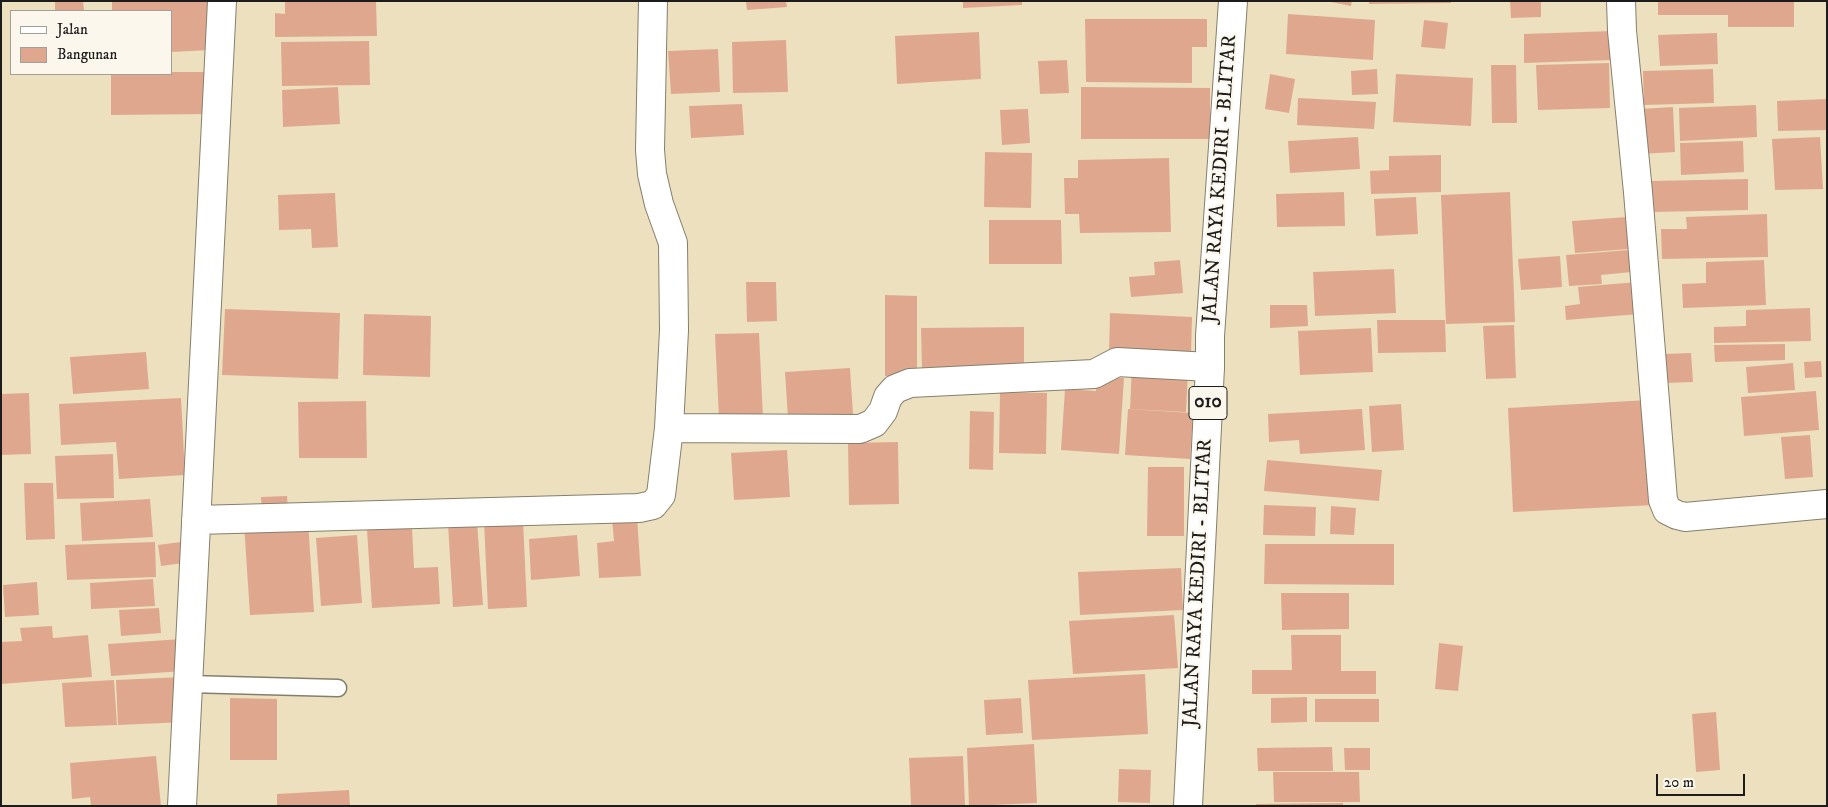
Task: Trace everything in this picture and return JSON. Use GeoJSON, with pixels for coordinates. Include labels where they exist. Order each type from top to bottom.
{"type":"FeatureCollection","features":[{"type":"Feature","properties":{"kind":"street"},"geometry":{"type":"LineString","coordinates":[[182,806],[222,1]]}},
{"type":"Feature","properties":{"kind":"street"},"geometry":{"type":"LineString","coordinates":[[196,520],[639,508],[654,505],[661,495],[669,428],[674,330],[673,243],[659,204],[652,174],[650,150],[653,1]]}},
{"type":"Feature","properties":{"kind":"street","name":"JALAN RAYA KEDIRI - BLITAR"},"geometry":{"type":"LineString","coordinates":[[1188,806],[1210,336],[1233,1]]}},
{"type":"Feature","properties":{"kind":"street"},"geometry":{"type":"LineString","coordinates":[[1621,1],[1622,31],[1638,192],[1663,500],[1667,510],[1685,517],[1827,504]]}},
{"type":"Feature","properties":{"kind":"street"},"geometry":{"type":"LineString","coordinates":[[669,428],[860,429],[874,423],[883,411],[888,397],[895,389],[910,383],[1094,374],[1117,362],[1210,367]]}},
{"type":"Feature","properties":{"kind":"lane"},"geometry":{"type":"LineString","coordinates":[[188,684],[338,688]]}},
{"type":"Feature","properties":{"kind":"building"},"geometry":{"type":"Polygon","coordinates":[[[55,1],[83,1],[84,10],[55,10],[55,1]]]}},
{"type":"Feature","properties":{"kind":"building"},"geometry":{"type":"Polygon","coordinates":[[[112,1],[207,1],[210,50],[172,52],[172,10],[112,10],[112,1]]]}},
{"type":"Feature","properties":{"kind":"building"},"geometry":{"type":"Polygon","coordinates":[[[285,1],[376,1],[377,36],[275,37],[275,13],[285,14],[285,1]]]}},
{"type":"Feature","properties":{"kind":"building"},"geometry":{"type":"Polygon","coordinates":[[[746,1],[786,1],[787,7],[747,10],[746,1]]]}},
{"type":"Feature","properties":{"kind":"building"},"geometry":{"type":"Polygon","coordinates":[[[963,1],[1022,1],[1022,5],[963,8],[963,1]]]}},
{"type":"Feature","properties":{"kind":"building"},"geometry":{"type":"Polygon","coordinates":[[[1326,1],[1352,1],[1351,6],[1326,1]]]}},
{"type":"Feature","properties":{"kind":"building"},"geometry":{"type":"Polygon","coordinates":[[[1369,1],[1451,1],[1451,3],[1369,4],[1369,1]]]}},
{"type":"Feature","properties":{"kind":"building"},"geometry":{"type":"Polygon","coordinates":[[[1510,1],[1541,1],[1541,17],[1511,18],[1510,1]]]}},
{"type":"Feature","properties":{"kind":"building"},"geometry":{"type":"Polygon","coordinates":[[[1658,1],[1794,1],[1794,27],[1728,27],[1728,15],[1658,15],[1658,1]]]}},
{"type":"Feature","properties":{"kind":"building"},"geometry":{"type":"Polygon","coordinates":[[[1288,14],[1375,20],[1373,60],[1286,54],[1288,14]]]}},
{"type":"Feature","properties":{"kind":"building"},"geometry":{"type":"Polygon","coordinates":[[[1085,19],[1207,19],[1207,47],[1192,47],[1192,83],[1086,82],[1085,19]]]}},
{"type":"Feature","properties":{"kind":"building"},"geometry":{"type":"Polygon","coordinates":[[[1424,20],[1448,23],[1445,49],[1421,47],[1424,20]]]}},
{"type":"Feature","properties":{"kind":"building"},"geometry":{"type":"Polygon","coordinates":[[[1613,31],[1613,60],[1524,63],[1524,34],[1613,31]]]}},
{"type":"Feature","properties":{"kind":"building"},"geometry":{"type":"Polygon","coordinates":[[[979,32],[981,79],[897,84],[895,36],[979,32]]]}},
{"type":"Feature","properties":{"kind":"building"},"geometry":{"type":"Polygon","coordinates":[[[1717,33],[1718,64],[1660,66],[1658,35],[1717,33]]]}},
{"type":"Feature","properties":{"kind":"building"},"geometry":{"type":"Polygon","coordinates":[[[786,40],[788,92],[733,93],[732,42],[786,40]]]}},
{"type":"Feature","properties":{"kind":"building"},"geometry":{"type":"Polygon","coordinates":[[[369,41],[370,85],[282,86],[281,42],[369,41]]]}},
{"type":"Feature","properties":{"kind":"building"},"geometry":{"type":"Polygon","coordinates":[[[718,49],[720,92],[671,94],[668,51],[718,49]]]}},
{"type":"Feature","properties":{"kind":"building"},"geometry":{"type":"Polygon","coordinates":[[[1067,60],[1069,93],[1040,94],[1038,61],[1067,60]]]}},
{"type":"Feature","properties":{"kind":"building"},"geometry":{"type":"Polygon","coordinates":[[[1609,63],[1610,108],[1538,110],[1536,65],[1609,63]]]}},
{"type":"Feature","properties":{"kind":"building"},"geometry":{"type":"Polygon","coordinates":[[[1491,65],[1516,65],[1517,123],[1492,123],[1491,65]]]}},
{"type":"Feature","properties":{"kind":"building"},"geometry":{"type":"Polygon","coordinates":[[[1377,69],[1378,94],[1352,95],[1351,71],[1377,69]]]}},
{"type":"Feature","properties":{"kind":"building"},"geometry":{"type":"Polygon","coordinates":[[[1713,69],[1714,103],[1644,105],[1643,71],[1713,69]]]}},
{"type":"Feature","properties":{"kind":"building"},"geometry":{"type":"Polygon","coordinates":[[[172,72],[208,72],[209,114],[111,115],[111,75],[172,75],[172,72]]]}},
{"type":"Feature","properties":{"kind":"building"},"geometry":{"type":"Polygon","coordinates":[[[1270,74],[1295,79],[1289,113],[1265,109],[1270,74]]]}},
{"type":"Feature","properties":{"kind":"building"},"geometry":{"type":"Polygon","coordinates":[[[1396,74],[1473,78],[1471,126],[1393,122],[1396,74]]]}},
{"type":"Feature","properties":{"kind":"building"},"geometry":{"type":"Polygon","coordinates":[[[338,87],[340,124],[283,127],[282,90],[338,87]]]}},
{"type":"Feature","properties":{"kind":"building"},"geometry":{"type":"Polygon","coordinates":[[[1081,87],[1210,88],[1210,139],[1081,139],[1081,87]]]}},
{"type":"Feature","properties":{"kind":"building"},"geometry":{"type":"Polygon","coordinates":[[[1298,98],[1376,102],[1374,129],[1297,125],[1298,98]]]}},
{"type":"Feature","properties":{"kind":"building"},"geometry":{"type":"Polygon","coordinates":[[[1827,99],[1827,130],[1778,131],[1777,101],[1827,99]]]}},
{"type":"Feature","properties":{"kind":"building"},"geometry":{"type":"Polygon","coordinates":[[[742,104],[744,135],[691,138],[689,106],[742,104]]]}},
{"type":"Feature","properties":{"kind":"building"},"geometry":{"type":"Polygon","coordinates":[[[1756,105],[1757,137],[1680,141],[1679,108],[1756,105]]]}},
{"type":"Feature","properties":{"kind":"building"},"geometry":{"type":"Polygon","coordinates":[[[1673,107],[1675,152],[1641,154],[1639,109],[1673,107]]]}},
{"type":"Feature","properties":{"kind":"building"},"geometry":{"type":"Polygon","coordinates":[[[1028,109],[1030,143],[1002,145],[1000,110],[1028,109]]]}},
{"type":"Feature","properties":{"kind":"building"},"geometry":{"type":"Polygon","coordinates":[[[1358,137],[1360,169],[1290,173],[1288,141],[1358,137]]]}},
{"type":"Feature","properties":{"kind":"building"},"geometry":{"type":"Polygon","coordinates":[[[1820,137],[1823,189],[1775,190],[1772,139],[1820,137]]]}},
{"type":"Feature","properties":{"kind":"building"},"geometry":{"type":"Polygon","coordinates":[[[1743,141],[1744,172],[1681,175],[1680,143],[1743,141]]]}},
{"type":"Feature","properties":{"kind":"building"},"geometry":{"type":"Polygon","coordinates":[[[985,152],[1032,153],[1031,208],[984,207],[985,152]]]}},
{"type":"Feature","properties":{"kind":"building"},"geometry":{"type":"Polygon","coordinates":[[[1441,155],[1441,192],[1371,194],[1370,171],[1389,170],[1389,156],[1441,155]]]}},
{"type":"Feature","properties":{"kind":"building"},"geometry":{"type":"Polygon","coordinates":[[[1169,158],[1171,232],[1080,233],[1079,214],[1065,214],[1064,178],[1078,178],[1078,160],[1169,158]]]}},
{"type":"Feature","properties":{"kind":"building"},"geometry":{"type":"Polygon","coordinates":[[[1748,179],[1748,210],[1652,212],[1651,181],[1748,179]]]}},
{"type":"Feature","properties":{"kind":"building"},"geometry":{"type":"Polygon","coordinates":[[[1344,192],[1345,226],[1277,227],[1276,194],[1344,192]]]}},
{"type":"Feature","properties":{"kind":"building"},"geometry":{"type":"Polygon","coordinates":[[[1510,192],[1515,322],[1446,324],[1441,195],[1510,192]]]}},
{"type":"Feature","properties":{"kind":"building"},"geometry":{"type":"Polygon","coordinates":[[[335,193],[338,247],[312,248],[311,229],[279,230],[278,195],[335,193]]]}},
{"type":"Feature","properties":{"kind":"building"},"geometry":{"type":"Polygon","coordinates":[[[1416,197],[1418,234],[1376,236],[1374,199],[1416,197]]]}},
{"type":"Feature","properties":{"kind":"building"},"geometry":{"type":"Polygon","coordinates":[[[1767,214],[1768,257],[1662,259],[1661,229],[1687,229],[1686,217],[1767,214]]]}},
{"type":"Feature","properties":{"kind":"building"},"geometry":{"type":"Polygon","coordinates":[[[1627,217],[1630,249],[1575,253],[1572,221],[1627,217]]]}},
{"type":"Feature","properties":{"kind":"building"},"geometry":{"type":"Polygon","coordinates":[[[989,220],[1061,220],[1062,264],[989,264],[989,220]]]}},
{"type":"Feature","properties":{"kind":"building"},"geometry":{"type":"Polygon","coordinates":[[[1629,250],[1631,272],[1601,275],[1602,284],[1569,286],[1566,255],[1629,250]]]}},
{"type":"Feature","properties":{"kind":"building"},"geometry":{"type":"Polygon","coordinates":[[[1560,256],[1562,287],[1521,290],[1518,259],[1560,256]]]}},
{"type":"Feature","properties":{"kind":"building"},"geometry":{"type":"Polygon","coordinates":[[[1180,260],[1183,293],[1131,297],[1129,277],[1155,275],[1154,262],[1180,260]]]}},
{"type":"Feature","properties":{"kind":"building"},"geometry":{"type":"Polygon","coordinates":[[[1764,260],[1766,305],[1683,308],[1682,284],[1706,283],[1706,262],[1764,260]]]}},
{"type":"Feature","properties":{"kind":"building"},"geometry":{"type":"Polygon","coordinates":[[[1394,269],[1396,313],[1315,316],[1313,272],[1394,269]]]}},
{"type":"Feature","properties":{"kind":"building"},"geometry":{"type":"Polygon","coordinates":[[[746,282],[776,282],[777,321],[747,322],[746,282]]]}},
{"type":"Feature","properties":{"kind":"building"},"geometry":{"type":"Polygon","coordinates":[[[1637,282],[1639,314],[1566,320],[1565,306],[1580,304],[1578,287],[1637,282]]]}},
{"type":"Feature","properties":{"kind":"building"},"geometry":{"type":"Polygon","coordinates":[[[885,295],[917,296],[917,376],[885,376],[885,295]]]}},
{"type":"Feature","properties":{"kind":"building"},"geometry":{"type":"Polygon","coordinates":[[[1270,305],[1307,305],[1308,326],[1270,328],[1270,305]]]}},
{"type":"Feature","properties":{"kind":"building"},"geometry":{"type":"Polygon","coordinates":[[[1810,308],[1811,341],[1714,343],[1714,327],[1746,326],[1746,310],[1810,308]]]}},
{"type":"Feature","properties":{"kind":"building"},"geometry":{"type":"Polygon","coordinates":[[[225,309],[340,313],[338,379],[222,375],[225,309]]]}},
{"type":"Feature","properties":{"kind":"building"},"geometry":{"type":"Polygon","coordinates":[[[1110,313],[1192,317],[1191,356],[1109,353],[1110,313]]]}},
{"type":"Feature","properties":{"kind":"building"},"geometry":{"type":"Polygon","coordinates":[[[364,314],[431,316],[430,377],[363,375],[364,314]]]}},
{"type":"Feature","properties":{"kind":"building"},"geometry":{"type":"Polygon","coordinates":[[[1377,320],[1445,320],[1446,352],[1378,353],[1377,320]]]}},
{"type":"Feature","properties":{"kind":"building"},"geometry":{"type":"Polygon","coordinates":[[[1514,325],[1516,378],[1486,379],[1483,326],[1514,325]]]}},
{"type":"Feature","properties":{"kind":"building"},"geometry":{"type":"Polygon","coordinates":[[[1024,327],[1024,369],[922,369],[921,328],[1024,327]]]}},
{"type":"Feature","properties":{"kind":"building"},"geometry":{"type":"Polygon","coordinates":[[[1371,328],[1373,372],[1300,375],[1298,331],[1371,328]]]}},
{"type":"Feature","properties":{"kind":"building"},"geometry":{"type":"Polygon","coordinates":[[[759,333],[763,418],[719,419],[715,334],[759,333]]]}},
{"type":"Feature","properties":{"kind":"building"},"geometry":{"type":"Polygon","coordinates":[[[1785,344],[1785,360],[1715,362],[1714,345],[1785,344]]]}},
{"type":"Feature","properties":{"kind":"building"},"geometry":{"type":"Polygon","coordinates":[[[146,352],[149,389],[73,394],[70,357],[146,352]]]}},
{"type":"Feature","properties":{"kind":"building"},"geometry":{"type":"Polygon","coordinates":[[[1691,353],[1693,382],[1665,383],[1664,354],[1691,353]]]}},
{"type":"Feature","properties":{"kind":"building"},"geometry":{"type":"Polygon","coordinates":[[[1821,361],[1822,377],[1805,378],[1804,362],[1821,361]]]}},
{"type":"Feature","properties":{"kind":"building"},"geometry":{"type":"Polygon","coordinates":[[[1793,363],[1795,390],[1748,393],[1746,367],[1793,363]]]}},
{"type":"Feature","properties":{"kind":"building"},"geometry":{"type":"Polygon","coordinates":[[[1132,366],[1188,370],[1186,412],[1130,409],[1132,366]]]}},
{"type":"Feature","properties":{"kind":"building"},"geometry":{"type":"Polygon","coordinates":[[[850,368],[853,414],[788,418],[785,372],[850,368]]]}},
{"type":"Feature","properties":{"kind":"building"},"geometry":{"type":"Polygon","coordinates":[[[1097,377],[1124,378],[1119,454],[1061,450],[1065,389],[1096,391],[1097,377]]]}},
{"type":"Feature","properties":{"kind":"building"},"geometry":{"type":"Polygon","coordinates":[[[1816,391],[1819,430],[1744,436],[1741,397],[1816,391]]]}},
{"type":"Feature","properties":{"kind":"building"},"geometry":{"type":"Polygon","coordinates":[[[1000,392],[1047,393],[1046,454],[999,453],[1000,392]]]}},
{"type":"Feature","properties":{"kind":"building"},"geometry":{"type":"Polygon","coordinates":[[[29,393],[31,454],[1,455],[1,394],[29,393]]]}},
{"type":"Feature","properties":{"kind":"building"},"geometry":{"type":"Polygon","coordinates":[[[181,398],[185,475],[119,479],[116,442],[61,445],[59,404],[181,398]]]}},
{"type":"Feature","properties":{"kind":"building"},"geometry":{"type":"Polygon","coordinates":[[[1648,400],[1654,505],[1513,512],[1508,408],[1648,400]]]}},
{"type":"Feature","properties":{"kind":"building"},"geometry":{"type":"Polygon","coordinates":[[[366,401],[367,458],[299,458],[298,402],[366,401]]]}},
{"type":"Feature","properties":{"kind":"building"},"geometry":{"type":"Polygon","coordinates":[[[1401,404],[1404,450],[1372,452],[1369,406],[1401,404]]]}},
{"type":"Feature","properties":{"kind":"building"},"geometry":{"type":"Polygon","coordinates":[[[1128,409],[1193,413],[1190,459],[1125,455],[1128,409]]]}},
{"type":"Feature","properties":{"kind":"building"},"geometry":{"type":"Polygon","coordinates":[[[1362,409],[1365,450],[1300,454],[1299,440],[1269,442],[1268,414],[1362,409]]]}},
{"type":"Feature","properties":{"kind":"building"},"geometry":{"type":"Polygon","coordinates":[[[970,411],[994,412],[993,470],[969,469],[970,411]]]}},
{"type":"Feature","properties":{"kind":"building"},"geometry":{"type":"Polygon","coordinates":[[[1810,435],[1813,477],[1785,479],[1781,437],[1810,435]]]}},
{"type":"Feature","properties":{"kind":"building"},"geometry":{"type":"Polygon","coordinates":[[[898,442],[899,504],[849,505],[848,443],[898,442]]]}},
{"type":"Feature","properties":{"kind":"building"},"geometry":{"type":"Polygon","coordinates":[[[787,450],[790,497],[734,500],[731,453],[787,450]]]}},
{"type":"Feature","properties":{"kind":"building"},"geometry":{"type":"Polygon","coordinates":[[[113,454],[114,498],[57,499],[55,456],[113,454]]]}},
{"type":"Feature","properties":{"kind":"building"},"geometry":{"type":"Polygon","coordinates":[[[1267,460],[1382,470],[1379,501],[1264,491],[1267,460]]]}},
{"type":"Feature","properties":{"kind":"building"},"geometry":{"type":"Polygon","coordinates":[[[1148,467],[1184,467],[1184,536],[1147,536],[1148,467]]]}},
{"type":"Feature","properties":{"kind":"building"},"geometry":{"type":"Polygon","coordinates":[[[24,483],[53,483],[55,539],[26,540],[24,483]]]}},
{"type":"Feature","properties":{"kind":"building"},"geometry":{"type":"Polygon","coordinates":[[[287,496],[288,510],[262,511],[261,497],[287,496]]]}},
{"type":"Feature","properties":{"kind":"building"},"geometry":{"type":"Polygon","coordinates":[[[150,499],[153,537],[82,541],[80,503],[150,499]]]}},
{"type":"Feature","properties":{"kind":"building"},"geometry":{"type":"Polygon","coordinates":[[[1264,505],[1316,507],[1315,536],[1263,535],[1264,505]]]}},
{"type":"Feature","properties":{"kind":"building"},"geometry":{"type":"Polygon","coordinates":[[[1331,506],[1356,508],[1354,535],[1330,534],[1331,506]]]}},
{"type":"Feature","properties":{"kind":"building"},"geometry":{"type":"Polygon","coordinates":[[[637,517],[641,576],[599,578],[597,543],[614,541],[612,519],[637,517]]]}},
{"type":"Feature","properties":{"kind":"building"},"geometry":{"type":"Polygon","coordinates":[[[523,520],[527,607],[488,609],[484,521],[523,520]]]}},
{"type":"Feature","properties":{"kind":"building"},"geometry":{"type":"Polygon","coordinates":[[[308,521],[314,612],[250,615],[244,524],[308,521]]]}},
{"type":"Feature","properties":{"kind":"building"},"geometry":{"type":"Polygon","coordinates":[[[477,522],[483,605],[453,607],[448,524],[477,522]]]}},
{"type":"Feature","properties":{"kind":"building"},"geometry":{"type":"Polygon","coordinates":[[[412,527],[414,568],[438,567],[440,604],[372,608],[367,530],[412,527]]]}},
{"type":"Feature","properties":{"kind":"building"},"geometry":{"type":"Polygon","coordinates":[[[357,535],[362,603],[321,606],[316,538],[357,535]]]}},
{"type":"Feature","properties":{"kind":"building"},"geometry":{"type":"Polygon","coordinates":[[[577,535],[580,576],[531,580],[529,539],[577,535]]]}},
{"type":"Feature","properties":{"kind":"building"},"geometry":{"type":"Polygon","coordinates":[[[155,542],[156,577],[67,580],[65,545],[155,542]]]}},
{"type":"Feature","properties":{"kind":"building"},"geometry":{"type":"Polygon","coordinates":[[[181,542],[184,563],[161,566],[158,545],[181,542]]]}},
{"type":"Feature","properties":{"kind":"building"},"geometry":{"type":"Polygon","coordinates":[[[1265,544],[1394,544],[1394,585],[1264,584],[1265,544]]]}},
{"type":"Feature","properties":{"kind":"building"},"geometry":{"type":"Polygon","coordinates":[[[1181,568],[1183,610],[1080,615],[1078,572],[1181,568]]]}},
{"type":"Feature","properties":{"kind":"building"},"geometry":{"type":"Polygon","coordinates":[[[153,579],[155,606],[91,609],[90,583],[153,579]]]}},
{"type":"Feature","properties":{"kind":"building"},"geometry":{"type":"Polygon","coordinates":[[[37,582],[39,615],[5,617],[3,585],[37,582]]]}},
{"type":"Feature","properties":{"kind":"building"},"geometry":{"type":"Polygon","coordinates":[[[1281,593],[1349,593],[1349,629],[1282,630],[1281,593]]]}},
{"type":"Feature","properties":{"kind":"building"},"geometry":{"type":"Polygon","coordinates":[[[159,608],[161,633],[121,636],[119,610],[159,608]]]}},
{"type":"Feature","properties":{"kind":"building"},"geometry":{"type":"Polygon","coordinates":[[[1174,615],[1178,668],[1073,674],[1069,621],[1174,615]]]}},
{"type":"Feature","properties":{"kind":"building"},"geometry":{"type":"Polygon","coordinates":[[[52,626],[53,638],[88,635],[92,677],[1,684],[1,642],[22,641],[20,628],[52,626]]]}},
{"type":"Feature","properties":{"kind":"building"},"geometry":{"type":"Polygon","coordinates":[[[1291,635],[1341,635],[1341,671],[1376,671],[1376,694],[1252,694],[1252,670],[1292,670],[1291,635]]]}},
{"type":"Feature","properties":{"kind":"building"},"geometry":{"type":"Polygon","coordinates":[[[182,639],[184,671],[111,676],[108,644],[182,639]]]}},
{"type":"Feature","properties":{"kind":"building"},"geometry":{"type":"Polygon","coordinates":[[[1439,643],[1463,646],[1458,691],[1435,689],[1439,643]]]}},
{"type":"Feature","properties":{"kind":"building"},"geometry":{"type":"Polygon","coordinates":[[[1145,674],[1148,734],[1032,740],[1028,680],[1145,674]]]}},
{"type":"Feature","properties":{"kind":"building"},"geometry":{"type":"Polygon","coordinates":[[[183,677],[186,722],[118,725],[116,680],[183,677]]]}},
{"type":"Feature","properties":{"kind":"building"},"geometry":{"type":"Polygon","coordinates":[[[114,680],[117,725],[65,727],[62,683],[114,680]]]}},
{"type":"Feature","properties":{"kind":"building"},"geometry":{"type":"Polygon","coordinates":[[[1307,697],[1307,722],[1271,723],[1271,698],[1307,697]]]}},
{"type":"Feature","properties":{"kind":"building"},"geometry":{"type":"Polygon","coordinates":[[[230,698],[277,699],[277,760],[230,760],[230,698]]]}},
{"type":"Feature","properties":{"kind":"building"},"geometry":{"type":"Polygon","coordinates":[[[1021,698],[1023,733],[986,735],[984,700],[1021,698]]]}},
{"type":"Feature","properties":{"kind":"building"},"geometry":{"type":"Polygon","coordinates":[[[1315,699],[1379,699],[1379,722],[1315,722],[1315,699]]]}},
{"type":"Feature","properties":{"kind":"building"},"geometry":{"type":"Polygon","coordinates":[[[1716,712],[1720,770],[1696,772],[1692,714],[1716,712]]]}},
{"type":"Feature","properties":{"kind":"building"},"geometry":{"type":"Polygon","coordinates":[[[1034,744],[1037,803],[969,806],[967,748],[1034,744]]]}},
{"type":"Feature","properties":{"kind":"building"},"geometry":{"type":"Polygon","coordinates":[[[1332,747],[1333,771],[1258,771],[1257,748],[1332,747]]]}},
{"type":"Feature","properties":{"kind":"building"},"geometry":{"type":"Polygon","coordinates":[[[1344,748],[1370,748],[1370,770],[1345,770],[1344,748]]]}},
{"type":"Feature","properties":{"kind":"building"},"geometry":{"type":"Polygon","coordinates":[[[156,756],[161,806],[91,806],[90,797],[72,799],[70,763],[156,756]]]}},
{"type":"Feature","properties":{"kind":"building"},"geometry":{"type":"Polygon","coordinates":[[[963,756],[965,806],[911,806],[909,758],[963,756]]]}},
{"type":"Feature","properties":{"kind":"building"},"geometry":{"type":"Polygon","coordinates":[[[1119,769],[1151,770],[1150,803],[1118,802],[1119,769]]]}},
{"type":"Feature","properties":{"kind":"building"},"geometry":{"type":"Polygon","coordinates":[[[1273,772],[1359,772],[1360,802],[1274,802],[1273,772]]]}},
{"type":"Feature","properties":{"kind":"building"},"geometry":{"type":"Polygon","coordinates":[[[349,790],[350,806],[277,806],[277,794],[349,790]]]}},
{"type":"Feature","properties":{"kind":"building"},"geometry":{"type":"Polygon","coordinates":[[[1343,803],[1343,806],[1256,806],[1256,804],[1343,803]]]}}]}
